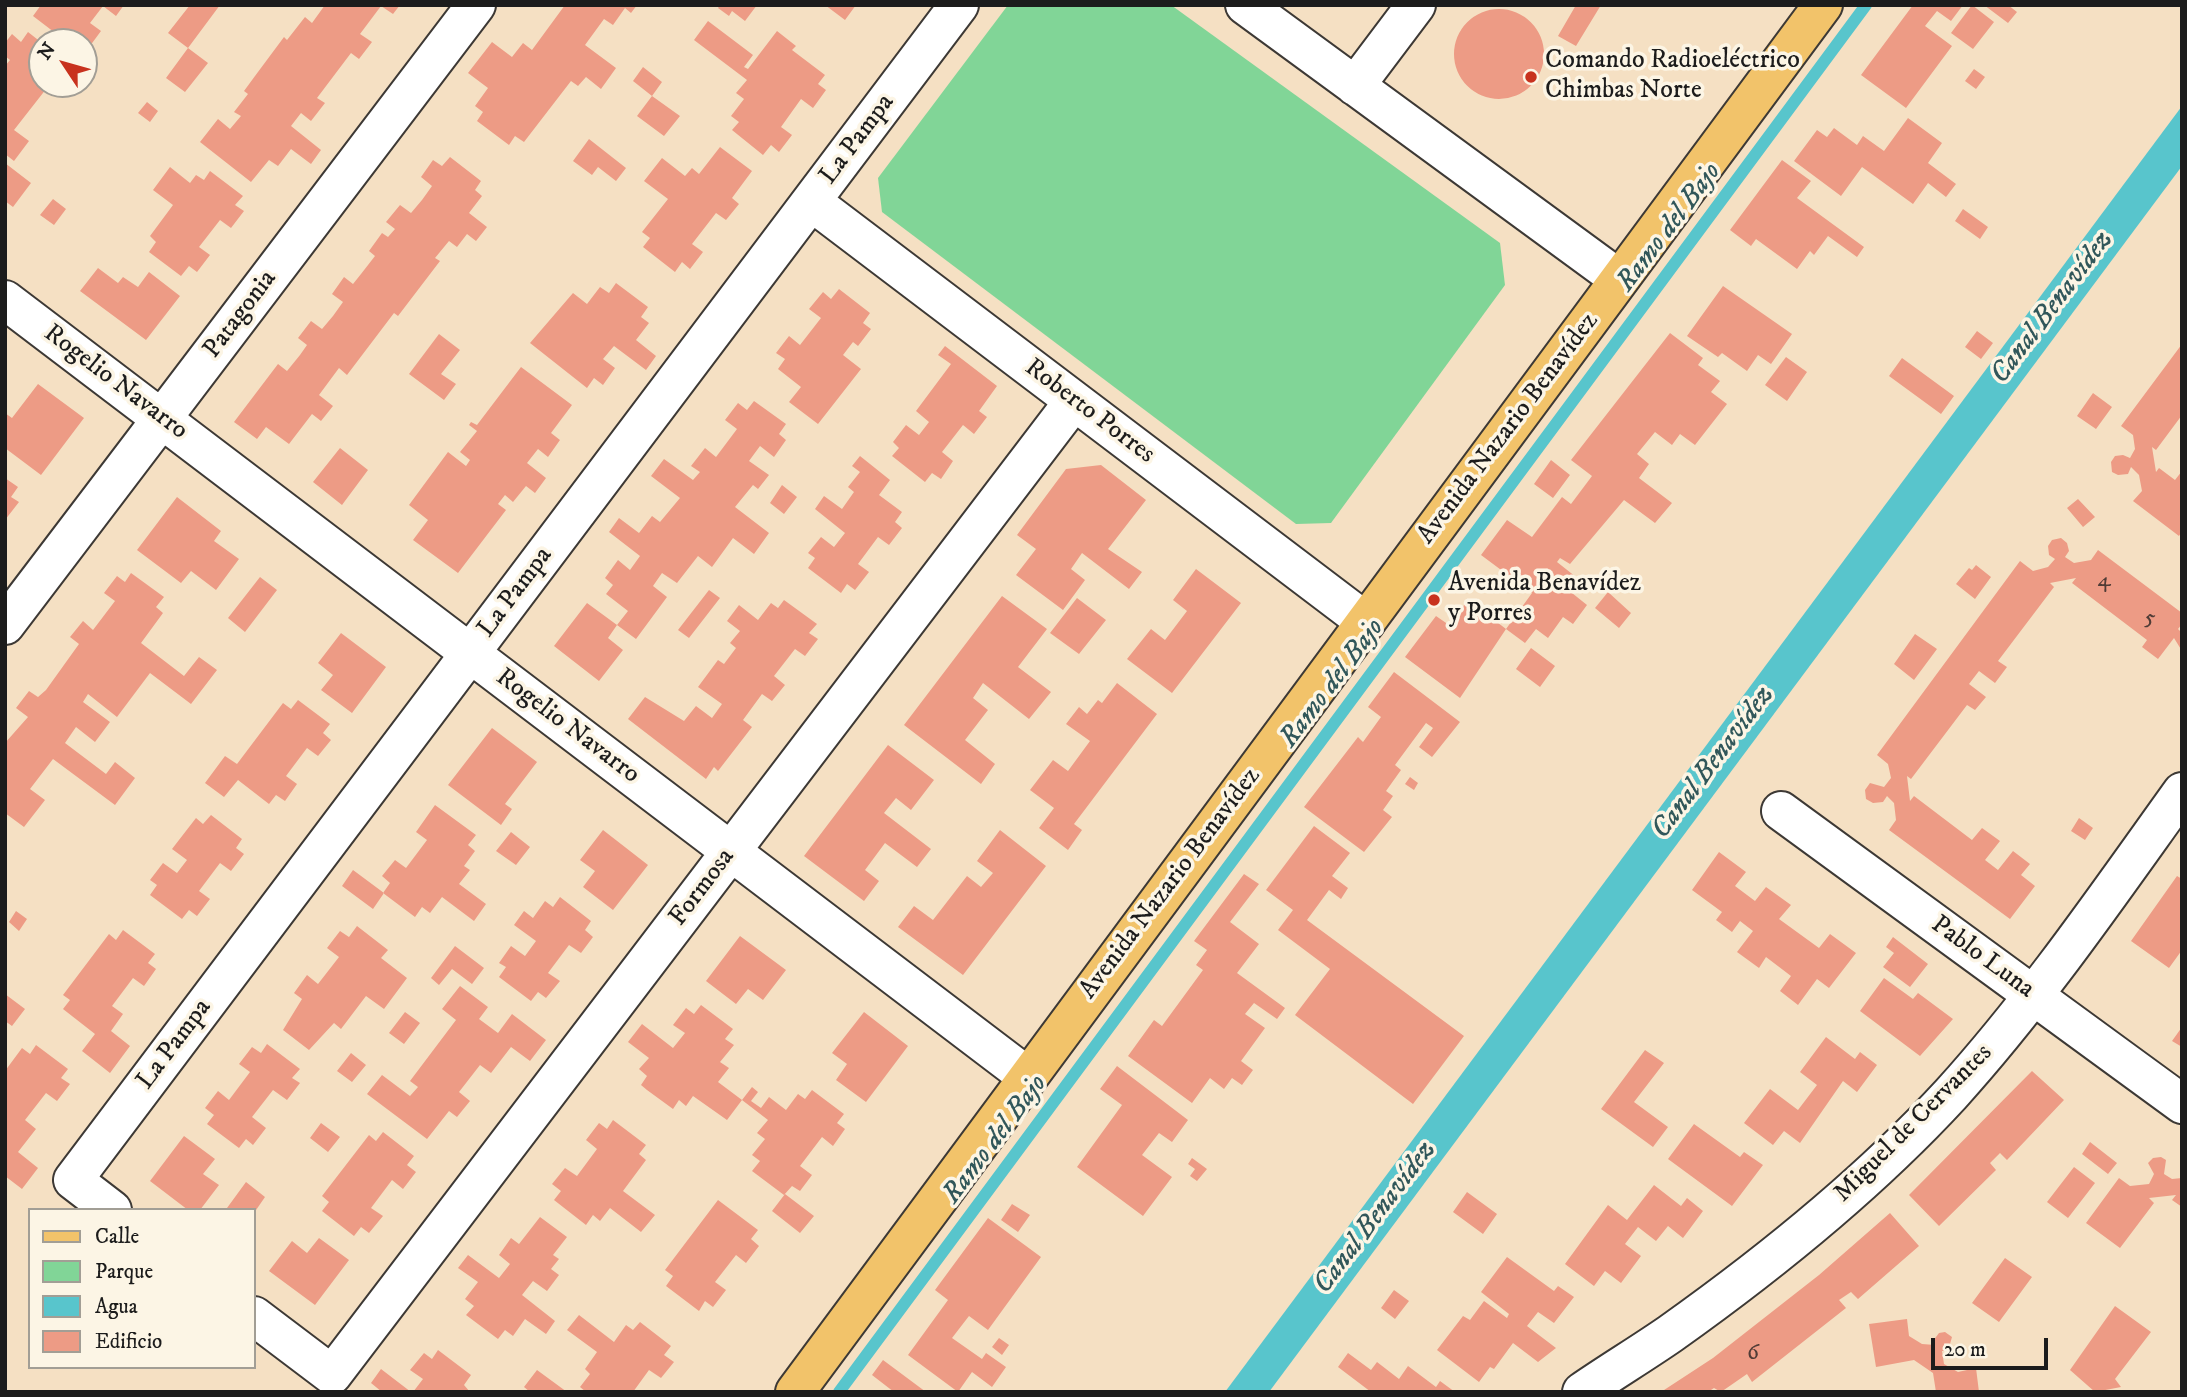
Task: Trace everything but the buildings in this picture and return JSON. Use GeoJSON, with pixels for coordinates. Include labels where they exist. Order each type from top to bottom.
{"type":"FeatureCollection","features":[{"type":"Feature","properties":{"kind":"main road","name":"Avenida Nazario Benavídez"},"geometry":{"type":"LineString","coordinates":[[795,1392],[1823,5]]}},
{"type":"Feature","properties":{"kind":"street","name":"Patagonia"},"geometry":{"type":"LineString","coordinates":[[5,625],[476,5]]}},
{"type":"Feature","properties":{"kind":"street","name":"La Pampa"},"geometry":{"type":"LineString","coordinates":[[109,1208],[73,1180],[959,5]]}},
{"type":"Feature","properties":{"kind":"street"},"geometry":{"type":"LineString","coordinates":[[1245,5],[1619,279]]}},
{"type":"Feature","properties":{"kind":"street"},"geometry":{"type":"LineString","coordinates":[[1355,86],[1416,5]]}},
{"type":"Feature","properties":{"kind":"street","name":"Roberto Porres"},"geometry":{"type":"LineString","coordinates":[[811,202],[1366,622]]}},
{"type":"Feature","properties":{"kind":"street","name":"Rogelio Navarro"},"geometry":{"type":"LineString","coordinates":[[5,300],[1028,1077]]}},
{"type":"Feature","properties":{"kind":"street","name":"Formosa"},"geometry":{"type":"LineString","coordinates":[[256,1318],[332,1375],[1074,401]]}},
{"type":"Feature","properties":{"kind":"street","name":"Miguel de Cervantes"},"geometry":{"type":"LineString","coordinates":[[1582,1392],[1668,1335],[1790,1243],[1884,1160],[1950,1095],[2035,996],[2182,792]]}},
{"type":"Feature","properties":{"kind":"street","name":"Pablo Luna"},"geometry":{"type":"LineString","coordinates":[[1781,811],[2182,1104]]}},
{"type":"Feature","properties":{"kind":"green space"},"geometry":{"type":"Polygon","coordinates":[[[1008,5],[1171,5],[1500,243],[1505,285],[1331,523],[1296,524],[882,212],[878,178],[1008,5]]]}},
{"type":"Feature","properties":{"kind":"water","name":"Canal Benavídez"},"geometry":{"type":"Polygon","coordinates":[[[2182,106],[2182,166],[1269,1392],[1225,1392],[2182,106]]]}},
{"type":"Feature","properties":{"kind":"waterway","name":"Ramo del Bajo"},"geometry":{"type":"LineString","coordinates":[[839,1392],[1866,5]]}},
{"type":"Feature","properties":{"kind":"place","name":"Comando Radioeléctrico Chimbas Norte"},"geometry":{"type":"Point","coordinates":[1531,77]}},
{"type":"Feature","properties":{"kind":"place","name":"Avenida Benavídez y Porres"},"geometry":{"type":"Point","coordinates":[1434,600]}}]}
